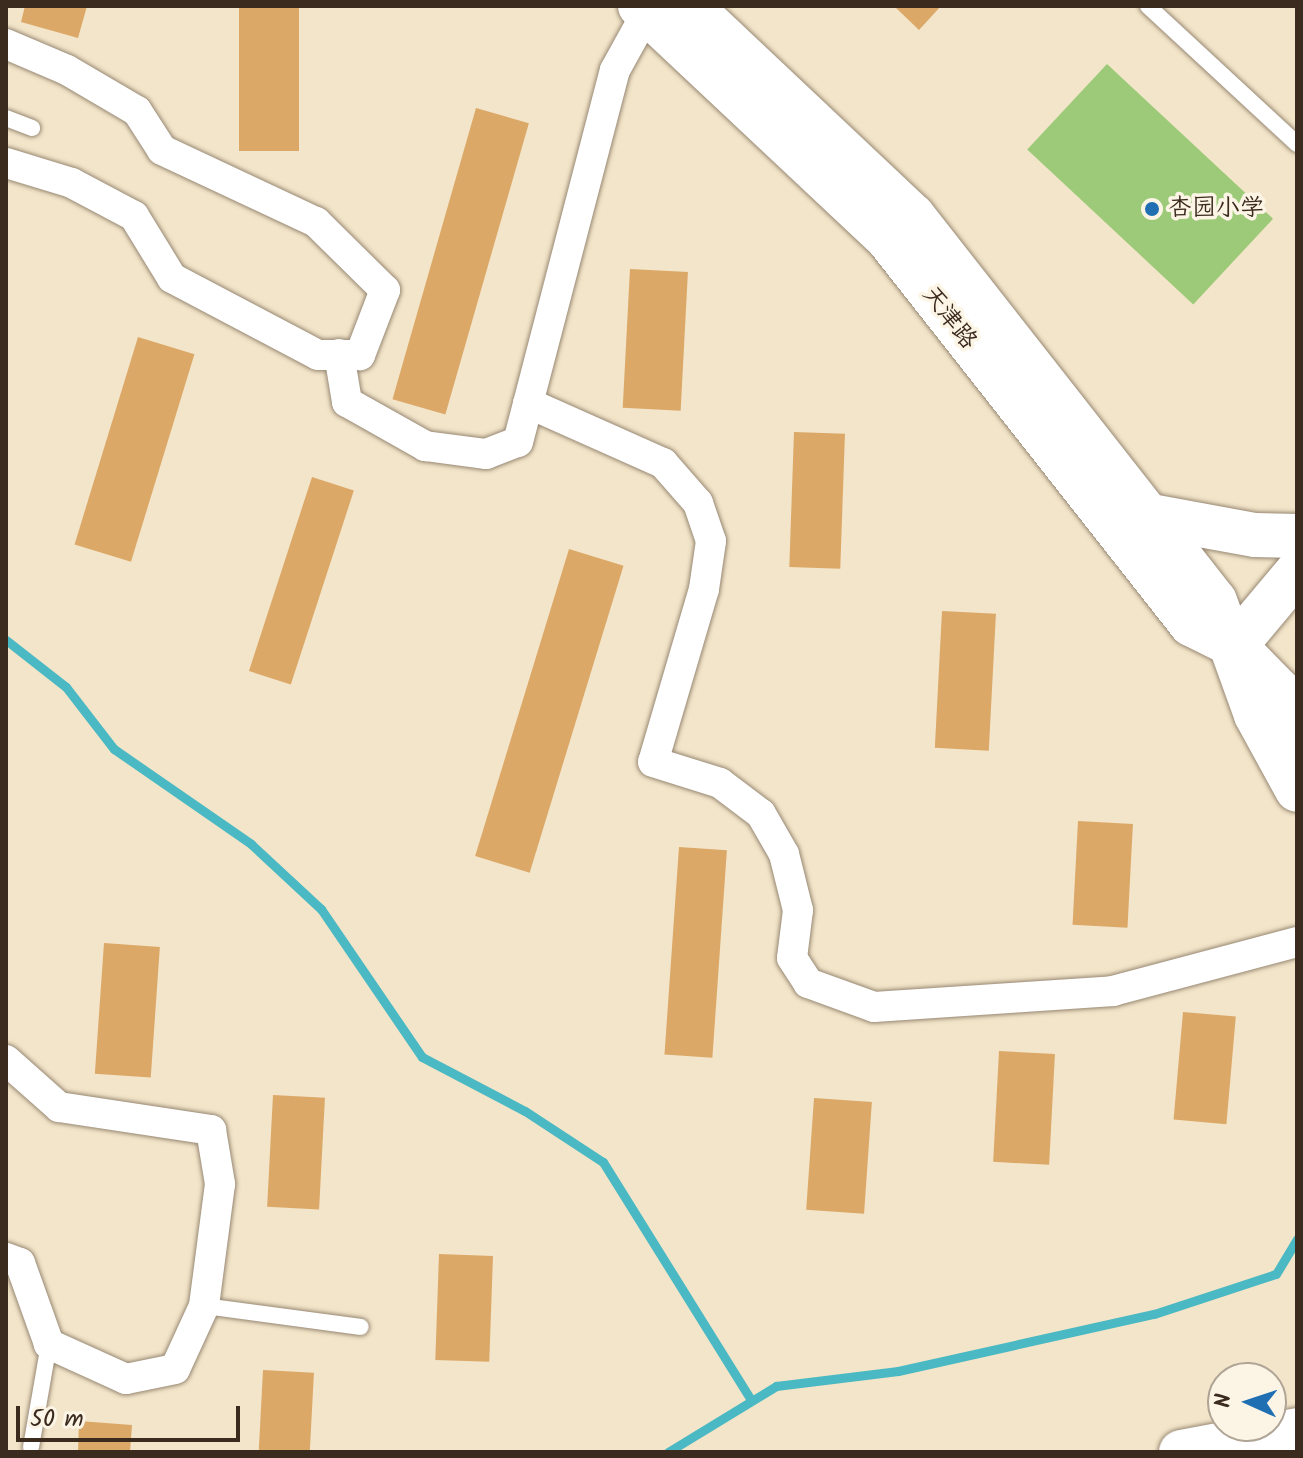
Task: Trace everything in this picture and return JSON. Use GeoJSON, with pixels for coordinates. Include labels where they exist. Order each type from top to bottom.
{"type":"FeatureCollection","features":[{"type":"Feature","properties":{"kind":"main road","name":"天津路"},"geometry":{"type":"LineString","coordinates":[[690,6],[913,216],[1215,601],[1235,646],[1256,715],[1297,790]]}},
{"type":"Feature","properties":{"kind":"main road","name":"天津路"},"geometry":{"type":"LineString","coordinates":[[644,9],[888,239],[1191,624],[1235,646],[1279,691],[1297,724]]}},
{"type":"Feature","properties":{"kind":"main road"},"geometry":{"type":"LineString","coordinates":[[1145,515],[1255,535],[1297,536]]}},
{"type":"Feature","properties":{"kind":"main road"},"geometry":{"type":"LineString","coordinates":[[1235,646],[1297,572]]}},
{"type":"Feature","properties":{"kind":"main road"},"geometry":{"type":"LineString","coordinates":[[1235,646],[1297,621]]}},
{"type":"Feature","properties":{"kind":"main road"},"geometry":{"type":"LineString","coordinates":[[1181,1452],[1297,1430]]}},
{"type":"Feature","properties":{"kind":"main road"},"geometry":{"type":"LineString","coordinates":[[1261,1452],[1297,1446]]}},
{"type":"Feature","properties":{"kind":"street"},"geometry":{"type":"LineString","coordinates":[[339,354],[347,402],[425,446],[486,454],[518,442],[615,70],[644,9]]}},
{"type":"Feature","properties":{"kind":"street"},"geometry":{"type":"LineString","coordinates":[[6,44],[67,70],[137,111],[162,150],[316,222],[385,290],[360,355],[318,355],[172,278],[134,216],[72,183],[6,163]]}},
{"type":"Feature","properties":{"kind":"street"},"geometry":{"type":"LineString","coordinates":[[528,403],[663,463],[698,503],[711,541],[704,589],[653,762],[720,783],[761,814],[784,854],[798,910],[792,958],[808,983],[874,1007],[1113,991],[1297,942]]}},
{"type":"Feature","properties":{"kind":"street"},"geometry":{"type":"LineString","coordinates":[[6,1060],[59,1107],[211,1130],[220,1184],[204,1306],[175,1369],[126,1379],[49,1344],[20,1263],[6,1258]]}},
{"type":"Feature","properties":{"kind":"lane"},"geometry":{"type":"LineString","coordinates":[[1148,6],[1297,144]]}},
{"type":"Feature","properties":{"kind":"lane"},"geometry":{"type":"LineString","coordinates":[[6,118],[32,128]]}},
{"type":"Feature","properties":{"kind":"lane"},"geometry":{"type":"LineString","coordinates":[[204,1306],[361,1327]]}},
{"type":"Feature","properties":{"kind":"lane"},"geometry":{"type":"LineString","coordinates":[[31,1447],[49,1344]]}},
{"type":"Feature","properties":{"kind":"green space"},"geometry":{"type":"Polygon","coordinates":[[[1107,64],[1273,219],[1193,304],[1027,150],[1107,64]]]}},
{"type":"Feature","properties":{"kind":"building"},"geometry":{"type":"Polygon","coordinates":[[[25,6],[87,6],[78,38],[21,22],[25,6]]]}},
{"type":"Feature","properties":{"kind":"building"},"geometry":{"type":"Polygon","coordinates":[[[239,6],[299,6],[299,151],[239,151],[239,6]]]}},
{"type":"Feature","properties":{"kind":"building"},"geometry":{"type":"Polygon","coordinates":[[[894,6],[941,6],[919,30],[894,6]]]}},
{"type":"Feature","properties":{"kind":"building"},"geometry":{"type":"Polygon","coordinates":[[[476,108],[529,123],[445,414],[392,399],[476,108]]]}},
{"type":"Feature","properties":{"kind":"building"},"geometry":{"type":"Polygon","coordinates":[[[630,269],[688,272],[681,411],[623,408],[630,269]]]}},
{"type":"Feature","properties":{"kind":"building"},"geometry":{"type":"Polygon","coordinates":[[[138,337],[194,354],[131,562],[75,545],[138,337]]]}},
{"type":"Feature","properties":{"kind":"building"},"geometry":{"type":"Polygon","coordinates":[[[794,432],[845,434],[840,569],[789,567],[794,432]]]}},
{"type":"Feature","properties":{"kind":"building"},"geometry":{"type":"Polygon","coordinates":[[[312,477],[354,491],[291,685],[249,671],[312,477]]]}},
{"type":"Feature","properties":{"kind":"building"},"geometry":{"type":"Polygon","coordinates":[[[569,549],[624,566],[530,873],[475,856],[569,549]]]}},
{"type":"Feature","properties":{"kind":"building"},"geometry":{"type":"Polygon","coordinates":[[[942,611],[996,614],[989,751],[935,748],[942,611]]]}},
{"type":"Feature","properties":{"kind":"building"},"geometry":{"type":"Polygon","coordinates":[[[1078,821],[1133,824],[1127,928],[1073,925],[1078,821]]]}},
{"type":"Feature","properties":{"kind":"building"},"geometry":{"type":"Polygon","coordinates":[[[679,847],[727,850],[712,1058],[664,1054],[679,847]]]}},
{"type":"Feature","properties":{"kind":"building"},"geometry":{"type":"Polygon","coordinates":[[[104,943],[160,947],[151,1078],[95,1074],[104,943]]]}},
{"type":"Feature","properties":{"kind":"building"},"geometry":{"type":"Polygon","coordinates":[[[1183,1012],[1236,1017],[1226,1124],[1174,1120],[1183,1012]]]}},
{"type":"Feature","properties":{"kind":"building"},"geometry":{"type":"Polygon","coordinates":[[[999,1051],[1055,1054],[1049,1165],[993,1162],[999,1051]]]}},
{"type":"Feature","properties":{"kind":"building"},"geometry":{"type":"Polygon","coordinates":[[[273,1095],[325,1098],[319,1210],[267,1207],[273,1095]]]}},
{"type":"Feature","properties":{"kind":"building"},"geometry":{"type":"Polygon","coordinates":[[[814,1098],[872,1102],[864,1214],[806,1210],[814,1098]]]}},
{"type":"Feature","properties":{"kind":"building"},"geometry":{"type":"Polygon","coordinates":[[[439,1254],[493,1256],[489,1362],[435,1360],[439,1254]]]}},
{"type":"Feature","properties":{"kind":"building"},"geometry":{"type":"Polygon","coordinates":[[[263,1370],[314,1373],[310,1452],[259,1452],[263,1370]]]}},
{"type":"Feature","properties":{"kind":"building"},"geometry":{"type":"Polygon","coordinates":[[[79,1421],[132,1425],[130,1452],[78,1452],[79,1421]]]}},
{"type":"Feature","properties":{"kind":"waterway"},"geometry":{"type":"LineString","coordinates":[[6,640],[66,687],[114,749],[251,844],[321,909],[422,1057],[525,1111],[603,1162],[750,1398]]}},
{"type":"Feature","properties":{"kind":"waterway"},"geometry":{"type":"LineString","coordinates":[[668,1452],[776,1386],[898,1371],[1154,1314],[1276,1274],[1297,1239]]}},
{"type":"Feature","properties":{"kind":"place","name":"杏园小学"},"geometry":{"type":"Point","coordinates":[1152,209]}}]}
